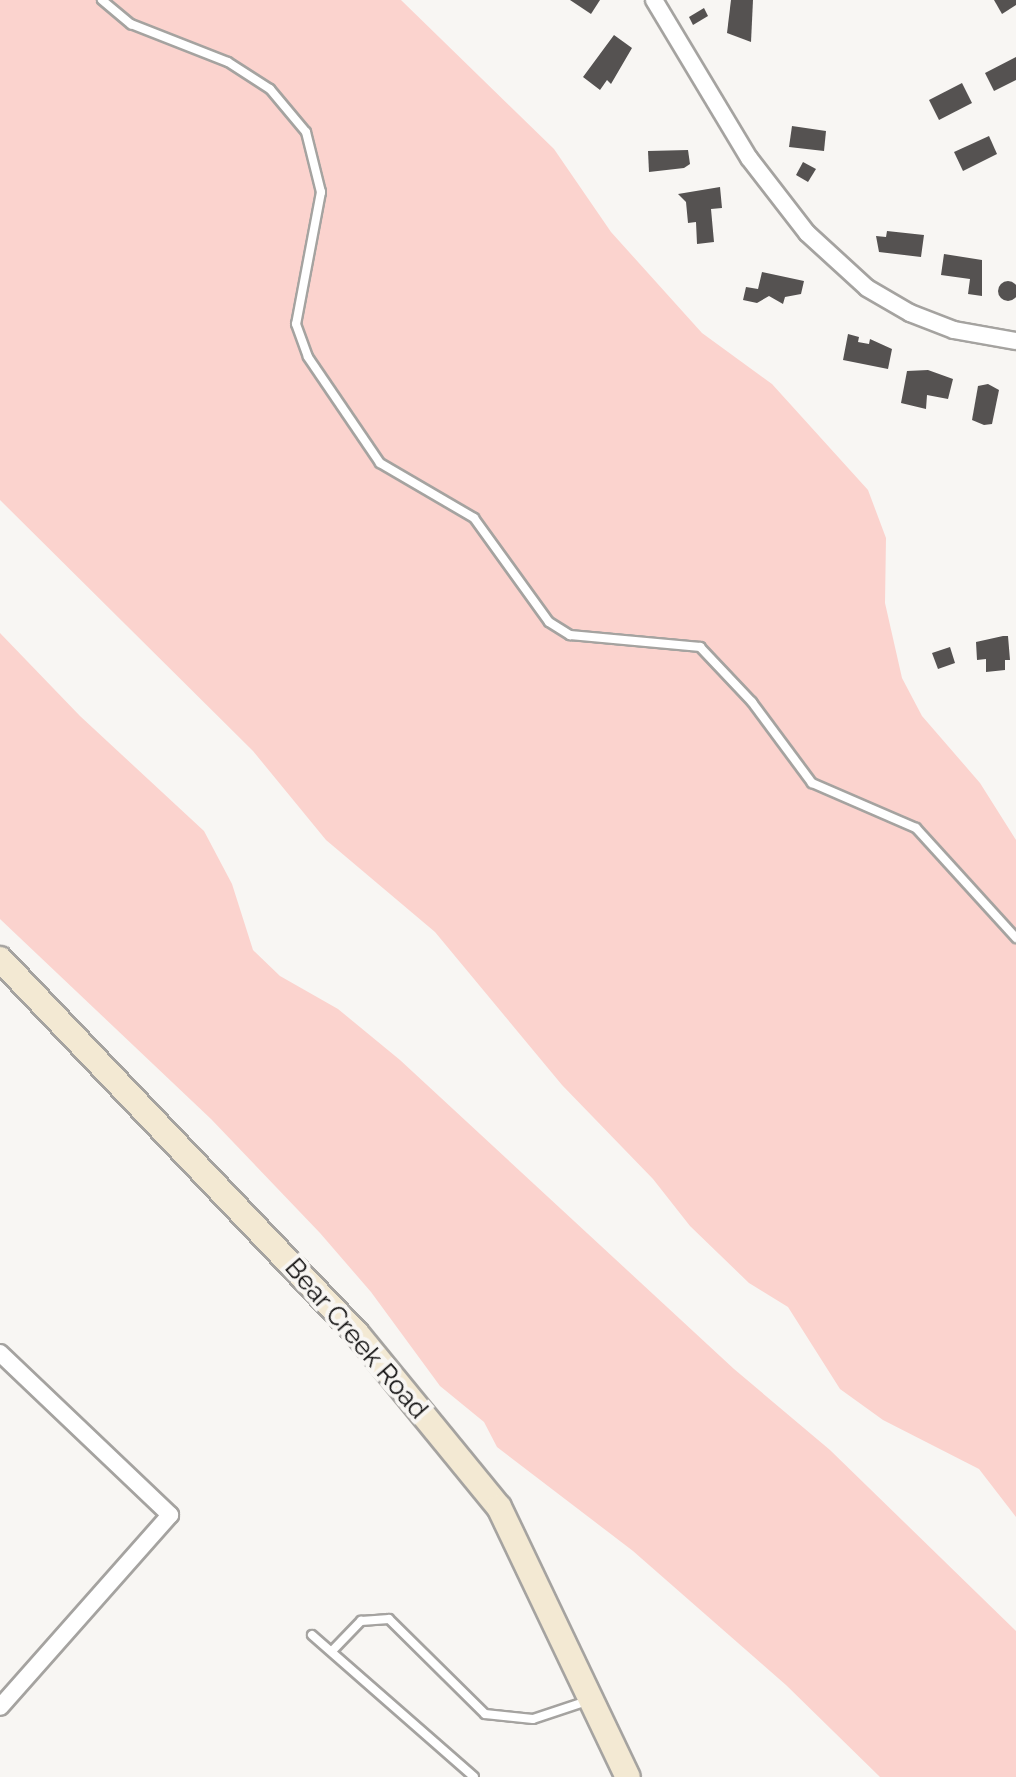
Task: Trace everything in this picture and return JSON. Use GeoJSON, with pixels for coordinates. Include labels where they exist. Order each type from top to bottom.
{"type":"FeatureCollection","features":[{"type":"Feature","properties":{"kind":"street"},"geometry":{"type":"LineString","coordinates":[[654,0],[749,158],[807,233],[867,288],[910,313],[954,330],[1016,341]]}},
{"type":"Feature","properties":{"kind":"street","name":"Bear Creek Road"},"geometry":{"type":"LineString","coordinates":[[0,959],[358,1335],[499,1507],[628,1777]]}},
{"type":"Feature","properties":{"kind":"street"},"geometry":{"type":"LineString","coordinates":[[0,1353],[170,1515],[0,1707]]}},
{"type":"Feature","properties":{"kind":"lane"},"geometry":{"type":"LineString","coordinates":[[102,0],[131,24],[228,62],[270,89],[306,132],[321,192],[296,324],[308,357],[380,463],[474,518],[549,622],[570,635],[700,647],[752,702],[812,783],[916,828],[1016,938]]}},
{"type":"Feature","properties":{"kind":"lane"},"geometry":{"type":"LineString","coordinates":[[332,1651],[361,1621],[389,1619],[485,1714],[533,1719],[591,1699]]}},
{"type":"Feature","properties":{"kind":"lane"},"geometry":{"type":"LineString","coordinates":[[312,1635],[474,1777]]}},
{"type":"Feature","properties":{"kind":"shaded area"},"geometry":{"type":"Polygon","coordinates":[[[0,0],[401,0],[554,149],[611,232],[702,333],[772,384],[868,490],[886,538],[885,603],[902,678],[922,716],[980,783],[1016,840],[1016,1517],[979,1469],[883,1420],[840,1389],[788,1307],[749,1283],[690,1226],[653,1179],[562,1085],[435,932],[326,840],[253,751],[0,500],[0,0]]]}},
{"type":"Feature","properties":{"kind":"shaded area"},"geometry":{"type":"Polygon","coordinates":[[[0,633],[80,716],[204,831],[232,884],[253,950],[280,976],[338,1009],[400,1060],[734,1369],[830,1450],[1016,1631],[1016,1777],[880,1777],[786,1685],[633,1551],[497,1447],[484,1422],[440,1386],[371,1292],[320,1233],[211,1119],[0,919],[0,633]]]}},
{"type":"Feature","properties":{"kind":"building"},"geometry":{"type":"Polygon","coordinates":[[[570,0],[600,0],[591,14],[570,0]]]}},
{"type":"Feature","properties":{"kind":"building"},"geometry":{"type":"Polygon","coordinates":[[[731,0],[753,0],[751,42],[727,33],[731,0]]]}},
{"type":"Feature","properties":{"kind":"building"},"geometry":{"type":"Polygon","coordinates":[[[994,0],[1016,0],[1016,5],[1002,14],[994,0]]]}},
{"type":"Feature","properties":{"kind":"building"},"geometry":{"type":"Polygon","coordinates":[[[704,8],[708,16],[693,25],[689,17],[704,8]]]}},
{"type":"Feature","properties":{"kind":"building"},"geometry":{"type":"Polygon","coordinates":[[[614,35],[632,48],[611,84],[607,80],[600,90],[583,77],[614,35]]]}},
{"type":"Feature","properties":{"kind":"building"},"geometry":{"type":"Polygon","coordinates":[[[1016,57],[1016,80],[994,91],[985,73],[1016,57]]]}},
{"type":"Feature","properties":{"kind":"building"},"geometry":{"type":"Polygon","coordinates":[[[962,83],[972,103],[939,120],[929,100],[962,83]]]}},
{"type":"Feature","properties":{"kind":"building"},"geometry":{"type":"Polygon","coordinates":[[[792,126],[826,131],[824,151],[789,147],[792,126]]]}},
{"type":"Feature","properties":{"kind":"building"},"geometry":{"type":"Polygon","coordinates":[[[989,136],[997,154],[963,171],[954,152],[989,136]]]}},
{"type":"Feature","properties":{"kind":"building"},"geometry":{"type":"Polygon","coordinates":[[[688,150],[690,164],[684,168],[649,172],[648,151],[688,150]]]}},
{"type":"Feature","properties":{"kind":"building"},"geometry":{"type":"Polygon","coordinates":[[[803,162],[816,169],[808,182],[796,175],[803,162]]]}},
{"type":"Feature","properties":{"kind":"building"},"geometry":{"type":"Polygon","coordinates":[[[720,187],[722,208],[711,209],[714,242],[697,244],[696,222],[688,223],[686,202],[678,194],[720,187]]]}},
{"type":"Feature","properties":{"kind":"building"},"geometry":{"type":"Polygon","coordinates":[[[887,231],[924,235],[921,257],[879,252],[876,236],[886,237],[887,231]]]}},
{"type":"Feature","properties":{"kind":"building"},"geometry":{"type":"Polygon","coordinates":[[[944,254],[982,260],[982,296],[968,294],[970,279],[941,275],[944,254]]]}},
{"type":"Feature","properties":{"kind":"building"},"geometry":{"type":"Polygon","coordinates":[[[762,272],[804,281],[801,294],[785,297],[783,304],[769,296],[757,303],[743,300],[746,287],[758,289],[762,272]]]}},
{"type":"Feature","properties":{"kind":"building"},"geometry":{"type":"Polygon","coordinates":[[[1004,281],[1012,281],[1018,291],[1012,301],[1004,301],[998,295],[998,287],[1004,281]]]}},
{"type":"Feature","properties":{"kind":"building"},"geometry":{"type":"Polygon","coordinates":[[[848,334],[859,337],[858,342],[869,344],[870,339],[892,349],[888,369],[843,360],[848,334]]]}},
{"type":"Feature","properties":{"kind":"building"},"geometry":{"type":"Polygon","coordinates":[[[928,370],[953,379],[948,399],[927,395],[926,409],[901,403],[907,371],[928,370]]]}},
{"type":"Feature","properties":{"kind":"building"},"geometry":{"type":"Polygon","coordinates":[[[988,384],[999,390],[992,424],[984,425],[972,420],[978,386],[988,384]]]}},
{"type":"Feature","properties":{"kind":"building"},"geometry":{"type":"Polygon","coordinates":[[[1008,636],[1010,660],[1005,660],[1005,670],[986,672],[986,659],[977,660],[976,642],[1008,636]]]}},
{"type":"Feature","properties":{"kind":"building"},"geometry":{"type":"Polygon","coordinates":[[[950,647],[955,663],[938,669],[932,653],[950,647]]]}}]}
